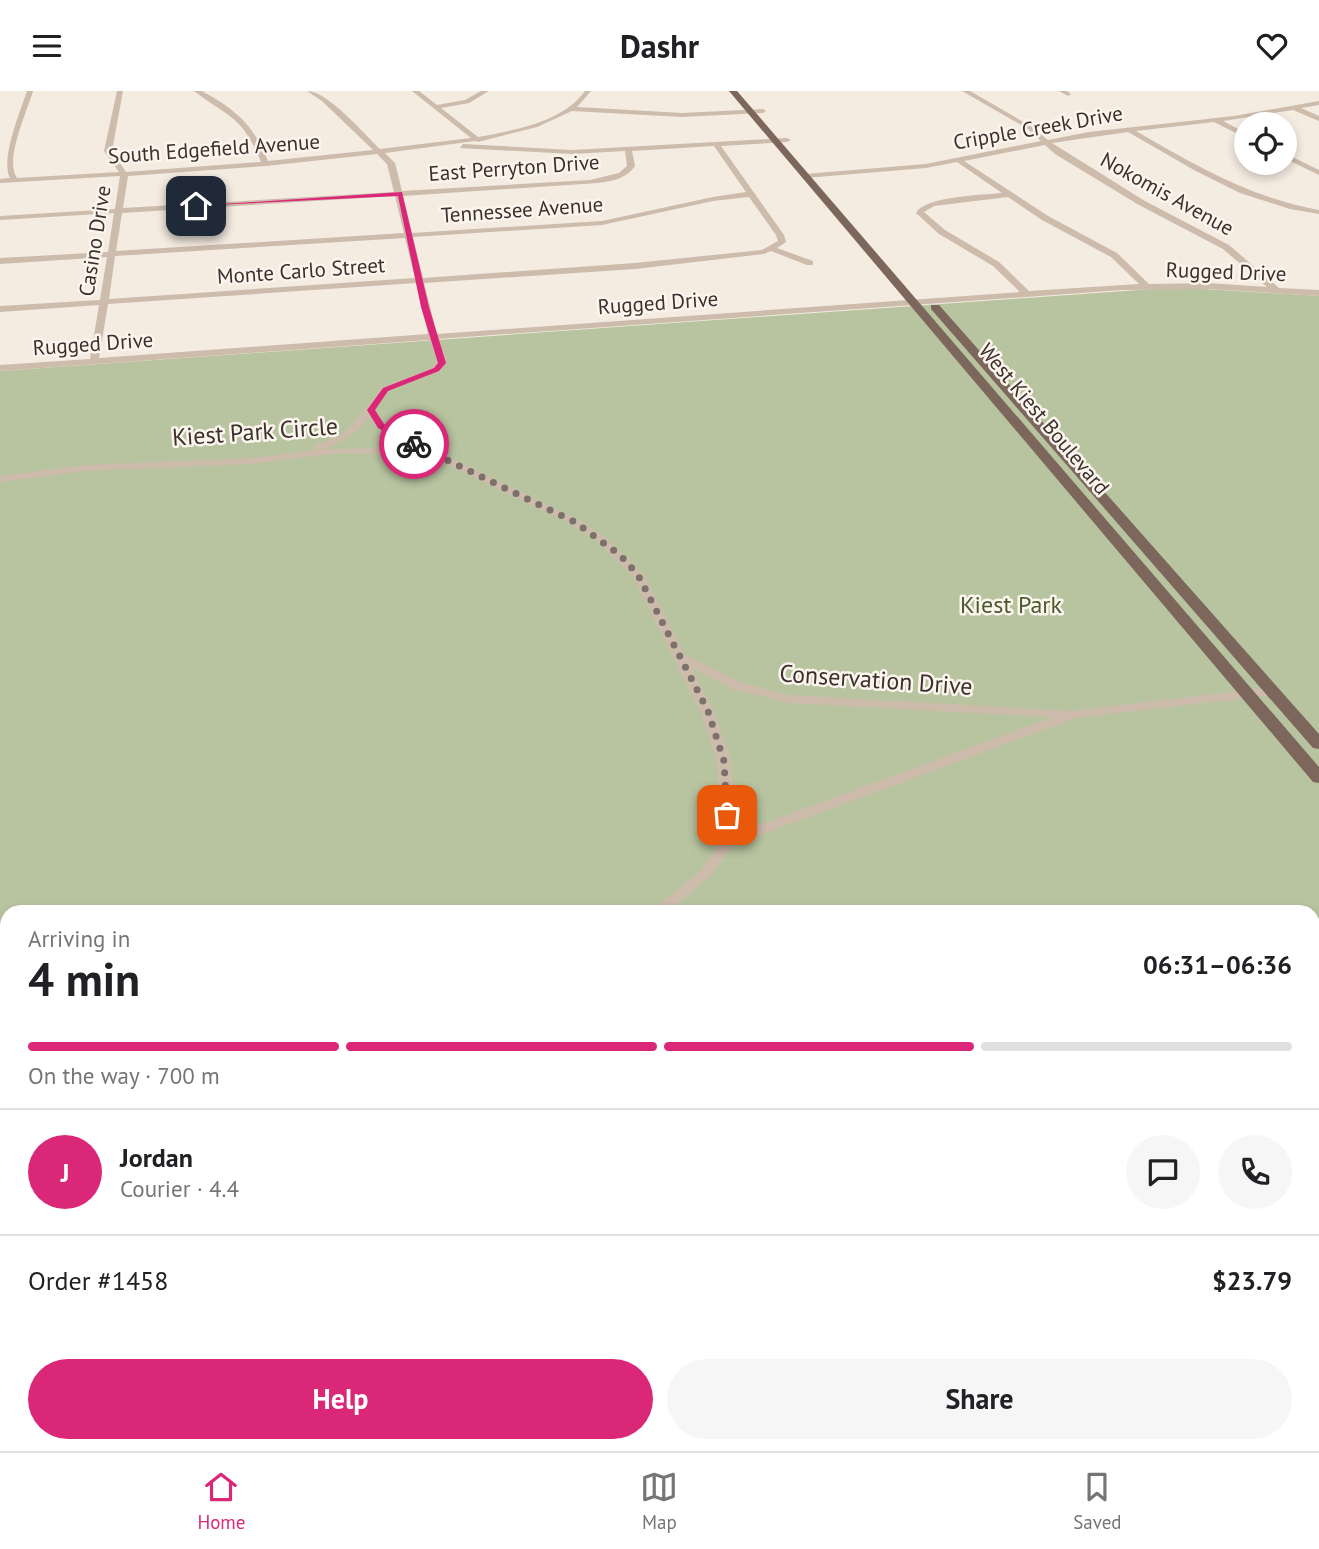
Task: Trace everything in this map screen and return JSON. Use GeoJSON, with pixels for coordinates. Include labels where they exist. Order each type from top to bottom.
{"type":"FeatureCollection","features":[{"type":"Feature","properties":{"kind":"main road"},"geometry":{"type":"LineString","coordinates":[[733,91],[745,91],[852,212]]}},
{"type":"Feature","properties":{"kind":"main road","name":"West Kiest Boulevard"},"geometry":{"type":"LineString","coordinates":[[733,91],[855,233],[921,297],[1319,744]]}},
{"type":"Feature","properties":{"kind":"main road"},"geometry":{"type":"LineString","coordinates":[[855,233],[870,232]]}},
{"type":"Feature","properties":{"kind":"main road","name":"West Kiest Boulevard"},"geometry":{"type":"LineString","coordinates":[[921,297],[1319,778]]}},
{"type":"Feature","properties":{"kind":"street"},"geometry":{"type":"LineString","coordinates":[[15,180],[9,173],[8,159],[30,91]]}},
{"type":"Feature","properties":{"kind":"street","name":"Casino Drive"},"geometry":{"type":"LineString","coordinates":[[94,361],[124,174],[108,151],[120,91]]}},
{"type":"Feature","properties":{"kind":"street"},"geometry":{"type":"LineString","coordinates":[[197,91],[240,118],[255,137],[266,164]]}},
{"type":"Feature","properties":{"kind":"street"},"geometry":{"type":"LineString","coordinates":[[285,456],[344,438],[371,410],[385,389],[440,367],[442,359],[433,337],[391,163],[324,100],[310,91]]}},
{"type":"Feature","properties":{"kind":"street"},"geometry":{"type":"LineString","coordinates":[[415,91],[487,147]]}},
{"type":"Feature","properties":{"kind":"street"},"geometry":{"type":"LineString","coordinates":[[436,107],[467,101],[486,91]]}},
{"type":"Feature","properties":{"kind":"street"},"geometry":{"type":"LineString","coordinates":[[571,109],[588,91]]}},
{"type":"Feature","properties":{"kind":"street","name":"Nokomis Avenue"},"geometry":{"type":"LineString","coordinates":[[965,91],[1030,128],[1069,159],[1142,203],[1191,226],[1226,247],[1276,290]]}},
{"type":"Feature","properties":{"kind":"street","name":"Cripple Creek Drive"},"geometry":{"type":"LineString","coordinates":[[805,176],[960,161],[1046,142],[1128,129],[1216,120],[1319,103]]}},
{"type":"Feature","properties":{"kind":"street"},"geometry":{"type":"LineString","coordinates":[[1293,107],[1319,120]]}},
{"type":"Feature","properties":{"kind":"street"},"geometry":{"type":"LineString","coordinates":[[571,109],[655,114],[763,111]]}},
{"type":"Feature","properties":{"kind":"street","name":"South Edgefield Avenue"},"geometry":{"type":"LineString","coordinates":[[0,181],[266,164],[430,145],[543,123],[571,109]]}},
{"type":"Feature","properties":{"kind":"street"},"geometry":{"type":"LineString","coordinates":[[1216,120],[1234,130]]}},
{"type":"Feature","properties":{"kind":"street"},"geometry":{"type":"LineString","coordinates":[[1128,129],[1241,193],[1283,207],[1319,212]]}},
{"type":"Feature","properties":{"kind":"street","name":"South Edgefield Avenue"},"geometry":{"type":"LineString","coordinates":[[430,145],[538,152],[787,141]]}},
{"type":"Feature","properties":{"kind":"street"},"geometry":{"type":"LineString","coordinates":[[716,144],[782,238],[782,242],[772,249]]}},
{"type":"Feature","properties":{"kind":"street","name":"East Perryton Drive"},"geometry":{"type":"LineString","coordinates":[[0,218],[604,180],[618,176],[633,165],[628,150]]}},
{"type":"Feature","properties":{"kind":"street"},"geometry":{"type":"LineString","coordinates":[[960,161],[1045,218],[1114,255],[1146,286]]}},
{"type":"Feature","properties":{"kind":"street"},"geometry":{"type":"LineString","coordinates":[[1297,162],[1319,173]]}},
{"type":"Feature","properties":{"kind":"street","name":"Tennessee Avenue"},"geometry":{"type":"LineString","coordinates":[[0,261],[625,220],[658,214],[702,200],[751,194]]}},
{"type":"Feature","properties":{"kind":"street"},"geometry":{"type":"LineString","coordinates":[[1010,194],[932,204],[921,209],[920,213],[942,232],[996,264],[1027,294]]}},
{"type":"Feature","properties":{"kind":"street","name":"Monte Carlo Street"},"geometry":{"type":"LineString","coordinates":[[0,309],[635,266],[772,249],[810,263]]}},
{"type":"Feature","properties":{"kind":"street","name":"Rugged Drive"},"geometry":{"type":"LineString","coordinates":[[0,368],[433,337],[921,297],[1027,294],[1146,286],[1208,286],[1319,293]]}},
{"type":"Feature","properties":{"kind":"street"},"geometry":{"type":"LineString","coordinates":[[371,410],[381,426],[441,457]]}},
{"type":"Feature","properties":{"kind":"street","name":"Kiest Park Circle"},"geometry":{"type":"LineString","coordinates":[[0,479],[84,468],[223,463],[358,449],[441,457],[549,507],[601,539],[638,575],[683,658],[708,711],[724,761],[729,842]]}},
{"type":"Feature","properties":{"kind":"street","name":"Conservation Drive"},"geometry":{"type":"LineString","coordinates":[[683,658],[737,686],[790,699],[1074,714],[1273,691]]}},
{"type":"Feature","properties":{"kind":"street","name":"Conservation Drive"},"geometry":{"type":"LineString","coordinates":[[729,842],[1074,714]]}},
{"type":"Feature","properties":{"kind":"street"},"geometry":{"type":"LineString","coordinates":[[667,905],[706,873],[729,842]]}},
{"type":"Feature","properties":{"kind":"green space","name":"Kiest Park"},"geometry":{"type":"Polygon","coordinates":[[[1152,289],[1204,289],[1319,296],[1319,905],[0,905],[0,371],[1152,289]]]}},
{"type":"Feature","properties":{"kind":"way so far"},"geometry":{"type":"LineString","coordinates":[[414,444],[549,507],[575,522],[601,539],[638,575],[708,711],[724,761],[727,815]]}},
{"type":"Feature","properties":{"kind":"route"},"geometry":{"type":"LineString","coordinates":[[196,206],[400,194],[425,307],[442,363],[436,370],[385,389],[371,410],[381,426],[414,444]]}}]}
